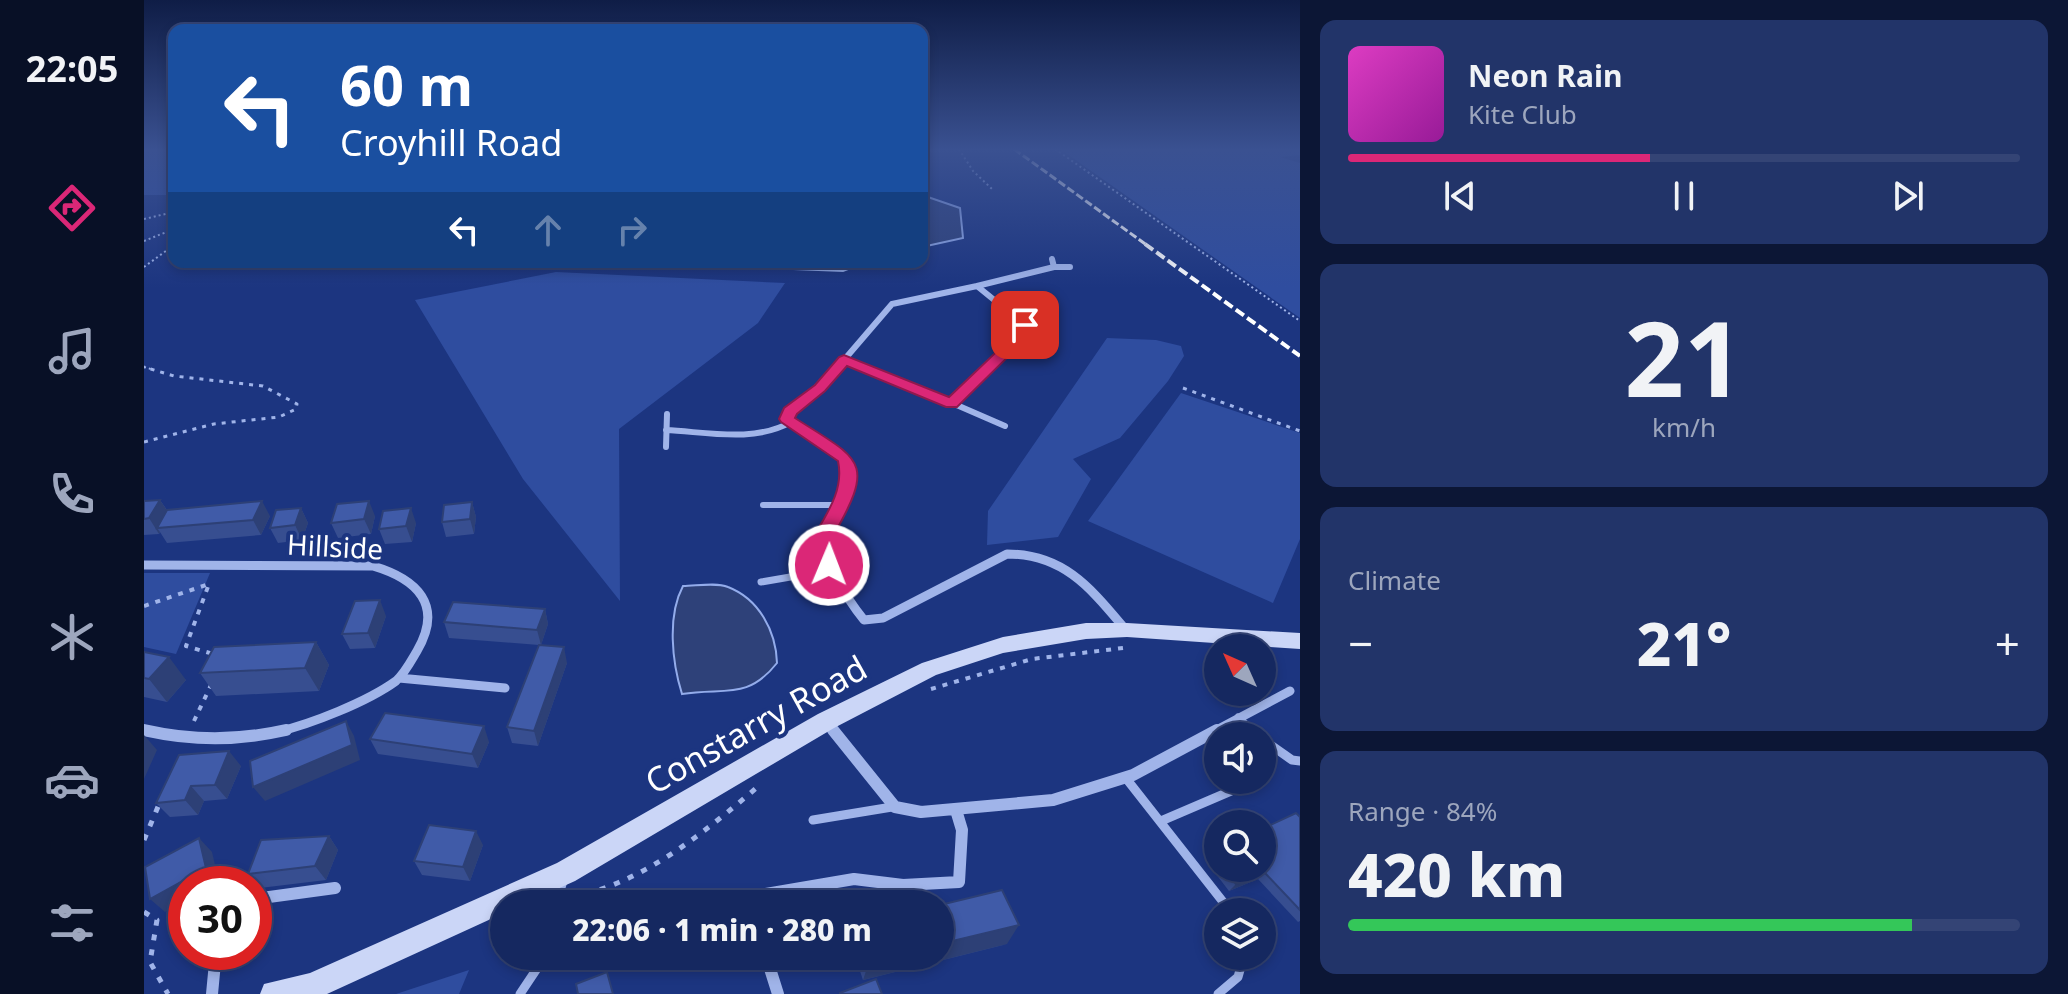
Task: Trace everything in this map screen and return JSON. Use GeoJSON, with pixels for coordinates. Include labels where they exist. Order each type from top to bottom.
{"type":"FeatureCollection","features":[{"type":"Feature","properties":{"kind":"main road","name":"Constarry Road"},"geometry":{"type":"LineString","coordinates":[[274,994],[311,987],[566,872],[826,721],[929,669],[1003,645],[1086,631],[1131,638],[1300,641]]}},
{"type":"Feature","properties":{"kind":"street"},"geometry":{"type":"LineString","coordinates":[[1052,259],[1054,267]]}},
{"type":"Feature","properties":{"kind":"street"},"geometry":{"type":"LineString","coordinates":[[1070,267],[1054,267],[892,304],[820,388],[790,412],[787,419],[846,459],[850,475],[842,505],[824,536],[831,570],[840,591],[864,620],[883,618],[1007,554],[1030,554],[1082,579],[1131,638]]}},
{"type":"Feature","properties":{"kind":"street"},"geometry":{"type":"LineString","coordinates":[[844,360],[952,403],[1018,339],[1025,325],[977,286]]}},
{"type":"Feature","properties":{"kind":"street","name":"Hillside"},"geometry":{"type":"LineString","coordinates":[[144,565],[373,566],[392,570],[408,578],[427,604],[428,633],[399,678]]}},
{"type":"Feature","properties":{"kind":"street"},"geometry":{"type":"LineString","coordinates":[[144,730],[234,739],[285,732],[334,716],[399,678],[505,688]]}},
{"type":"Feature","properties":{"kind":"street"},"geometry":{"type":"LineString","coordinates":[[826,721],[895,807],[921,812],[956,810],[994,803],[1053,800],[1125,777],[1290,691]]}},
{"type":"Feature","properties":{"kind":"street"},"geometry":{"type":"LineString","coordinates":[[802,890],[854,879],[903,885],[959,882],[962,830],[956,810]]}},
{"type":"Feature","properties":{"kind":"street"},"geometry":{"type":"LineString","coordinates":[[272,897],[335,888]]}},
{"type":"Feature","properties":{"kind":"street"},"geometry":{"type":"LineString","coordinates":[[212,994],[214,970]]}},
{"type":"Feature","properties":{"kind":"street"},"geometry":{"type":"LineString","coordinates":[[770,970],[778,994]]}},
{"type":"Feature","properties":{"kind":"lane"},"geometry":{"type":"LineString","coordinates":[[952,403],[1005,426]]}},
{"type":"Feature","properties":{"kind":"lane"},"geometry":{"type":"LineString","coordinates":[[666,447],[667,414]]}},
{"type":"Feature","properties":{"kind":"lane"},"geometry":{"type":"LineString","coordinates":[[666,430],[766,434],[783,429],[791,422]]}},
{"type":"Feature","properties":{"kind":"lane"},"geometry":{"type":"LineString","coordinates":[[763,505],[842,505]]}},
{"type":"Feature","properties":{"kind":"lane"},"geometry":{"type":"LineString","coordinates":[[761,582],[831,570]]}},
{"type":"Feature","properties":{"kind":"lane"},"geometry":{"type":"LineString","coordinates":[[1238,717],[1243,722]]}},
{"type":"Feature","properties":{"kind":"lane"},"geometry":{"type":"LineString","coordinates":[[1276,749],[1292,760],[1300,761]]}},
{"type":"Feature","properties":{"kind":"lane"},"geometry":{"type":"LineString","coordinates":[[1125,777],[1220,898]]}},
{"type":"Feature","properties":{"kind":"lane"},"geometry":{"type":"LineString","coordinates":[[1161,821],[1224,794]]}},
{"type":"Feature","properties":{"kind":"lane"},"geometry":{"type":"LineString","coordinates":[[813,820],[895,807]]}},
{"type":"Feature","properties":{"kind":"lane"},"geometry":{"type":"LineString","coordinates":[[561,890],[566,872]]}},
{"type":"Feature","properties":{"kind":"lane"},"geometry":{"type":"LineString","coordinates":[[520,994],[536,970]]}},
{"type":"Feature","properties":{"kind":"lane"},"geometry":{"type":"LineString","coordinates":[[1218,994],[1238,977],[1240,970]]}},
{"type":"Feature","properties":{"kind":"path"},"geometry":{"type":"LineString","coordinates":[[1121,195],[1300,321]]}},
{"type":"Feature","properties":{"kind":"path"},"geometry":{"type":"LineString","coordinates":[[144,219],[168,213]]}},
{"type":"Feature","properties":{"kind":"path"},"geometry":{"type":"LineString","coordinates":[[144,241],[168,231]]}},
{"type":"Feature","properties":{"kind":"path"},"geometry":{"type":"LineString","coordinates":[[144,267],[168,249]]}},
{"type":"Feature","properties":{"kind":"path"},"geometry":{"type":"LineString","coordinates":[[144,367],[174,376],[263,386],[297,404],[290,413],[279,417],[214,424],[144,442]]}},
{"type":"Feature","properties":{"kind":"path"},"geometry":{"type":"LineString","coordinates":[[1183,388],[1300,431]]}},
{"type":"Feature","properties":{"kind":"path"},"geometry":{"type":"LineString","coordinates":[[144,606],[209,584],[186,646],[222,657]]}},
{"type":"Feature","properties":{"kind":"path"},"geometry":{"type":"LineString","coordinates":[[921,692],[1032,659],[1131,638]]}},
{"type":"Feature","properties":{"kind":"path"},"geometry":{"type":"LineString","coordinates":[[186,736],[217,671]]}},
{"type":"Feature","properties":{"kind":"path"},"geometry":{"type":"LineString","coordinates":[[1276,680],[1290,691]]}},
{"type":"Feature","properties":{"kind":"path"},"geometry":{"type":"LineString","coordinates":[[607,890],[702,834],[763,782]]}},
{"type":"Feature","properties":{"kind":"path"},"geometry":{"type":"LineString","coordinates":[[144,840],[165,788]]}},
{"type":"Feature","properties":{"kind":"path"},"geometry":{"type":"LineString","coordinates":[[144,912],[157,920],[150,962],[168,994]]}},
{"type":"Feature","properties":{"kind":"shaded area"},"geometry":{"type":"Polygon","coordinates":[[[1126,195],[1300,195],[1300,318],[1126,195]]]}},
{"type":"Feature","properties":{"kind":"shaded area"},"geometry":{"type":"Polygon","coordinates":[[[928,197],[960,208],[963,238],[928,246],[928,197]]]}},
{"type":"Feature","properties":{"kind":"shaded area"},"geometry":{"type":"Polygon","coordinates":[[[770,268],[851,268],[843,271],[770,268]]]}},
{"type":"Feature","properties":{"kind":"shaded area"},"geometry":{"type":"Polygon","coordinates":[[[556,272],[785,283],[758,323],[619,429],[620,601],[523,479],[415,300],[556,272]]]}},
{"type":"Feature","properties":{"kind":"shaded area"},"geometry":{"type":"Polygon","coordinates":[[[1107,338],[1156,340],[1181,346],[1184,356],[1168,381],[1120,438],[1073,459],[1091,479],[1058,537],[987,545],[988,511],[1107,338]]]}},
{"type":"Feature","properties":{"kind":"shaded area"},"geometry":{"type":"Polygon","coordinates":[[[1181,393],[1300,433],[1300,539],[1273,603],[1088,521],[1181,393]]]}},
{"type":"Feature","properties":{"kind":"shaded area"},"geometry":{"type":"Polygon","coordinates":[[[144,573],[210,573],[176,654],[144,647],[144,573]]]}},
{"type":"Feature","properties":{"kind":"shaded area"},"geometry":{"type":"Polygon","coordinates":[[[683,586],[723,586],[749,599],[764,618],[776,651],[777,663],[766,675],[745,688],[682,694],[676,668],[673,625],[683,586]]]}},
{"type":"Feature","properties":{"kind":"shaded area"},"geometry":{"type":"Polygon","coordinates":[[[469,970],[459,994],[396,994],[469,970]]]}},
{"type":"Feature","properties":{"kind":"building"},"geometry":{"type":"Polygon","coordinates":[[[160,500],[149,518],[144,519],[144,501],[160,500]]]}},
{"type":"Feature","properties":{"kind":"building"},"geometry":{"type":"Polygon","coordinates":[[[262,501],[253,520],[157,528],[167,510],[262,501]]]}},
{"type":"Feature","properties":{"kind":"building"},"geometry":{"type":"Polygon","coordinates":[[[369,501],[364,519],[331,523],[337,504],[369,501]]]}},
{"type":"Feature","properties":{"kind":"building"},"geometry":{"type":"Polygon","coordinates":[[[472,502],[470,519],[442,522],[444,505],[472,502]]]}},
{"type":"Feature","properties":{"kind":"building"},"geometry":{"type":"Polygon","coordinates":[[[301,508],[295,525],[270,528],[276,510],[301,508]]]}},
{"type":"Feature","properties":{"kind":"building"},"geometry":{"type":"Polygon","coordinates":[[[411,508],[406,526],[379,529],[383,511],[411,508]]]}},
{"type":"Feature","properties":{"kind":"building"},"geometry":{"type":"Polygon","coordinates":[[[380,600],[368,633],[342,634],[355,601],[380,600]]]}},
{"type":"Feature","properties":{"kind":"building"},"geometry":{"type":"Polygon","coordinates":[[[453,602],[545,609],[537,630],[444,622],[453,602]]]}},
{"type":"Feature","properties":{"kind":"building"},"geometry":{"type":"Polygon","coordinates":[[[316,642],[305,668],[200,673],[214,647],[316,642]]]}},
{"type":"Feature","properties":{"kind":"building"},"geometry":{"type":"Polygon","coordinates":[[[539,645],[564,647],[534,731],[507,727],[539,645]]]}},
{"type":"Feature","properties":{"kind":"building"},"geometry":{"type":"Polygon","coordinates":[[[144,652],[169,657],[149,679],[144,678],[144,652]]]}},
{"type":"Feature","properties":{"kind":"building"},"geometry":{"type":"Polygon","coordinates":[[[385,713],[484,726],[472,754],[370,739],[385,713]]]}},
{"type":"Feature","properties":{"kind":"building"},"geometry":{"type":"Polygon","coordinates":[[[346,721],[352,745],[253,787],[250,761],[346,721]]]}},
{"type":"Feature","properties":{"kind":"building"},"geometry":{"type":"Polygon","coordinates":[[[229,751],[215,785],[191,786],[185,800],[156,803],[179,755],[229,751]]]}},
{"type":"Feature","properties":{"kind":"building"},"geometry":{"type":"Polygon","coordinates":[[[1296,813],[1300,817],[1300,910],[1274,882],[1276,882],[1276,822],[1296,813]]]}},
{"type":"Feature","properties":{"kind":"building"},"geometry":{"type":"Polygon","coordinates":[[[429,825],[476,831],[463,867],[414,861],[429,825]]]}},
{"type":"Feature","properties":{"kind":"building"},"geometry":{"type":"Polygon","coordinates":[[[329,836],[315,866],[272,871],[272,866],[251,866],[261,840],[329,836]]]}},
{"type":"Feature","properties":{"kind":"building"},"geometry":{"type":"Polygon","coordinates":[[[199,838],[206,866],[168,866],[168,889],[150,899],[145,867],[199,838]]]}},
{"type":"Feature","properties":{"kind":"building"},"geometry":{"type":"Polygon","coordinates":[[[1002,890],[1019,925],[954,941],[954,902],[1002,890]]]}},
{"type":"Feature","properties":{"kind":"building"},"geometry":{"type":"Polygon","coordinates":[[[607,972],[613,994],[578,994],[576,984],[607,972]]]}},
{"type":"Feature","properties":{"kind":"building"},"geometry":{"type":"Polygon","coordinates":[[[876,979],[882,994],[840,994],[840,993],[876,979]]]}},
{"type":"Feature","properties":{"kind":"railway"},"geometry":{"type":"LineString","coordinates":[[1078,195],[1148,246]]}},
{"type":"Feature","properties":{"kind":"railway"},"geometry":{"type":"LineString","coordinates":[[1145,244],[1300,356]]}},
{"type":"Feature","properties":{"kind":"route"},"geometry":{"type":"LineString","coordinates":[[829,565],[824,536],[842,505],[850,475],[846,459],[787,419],[790,412],[820,388],[844,360],[952,403],[1018,339],[1025,325]]}}]}
